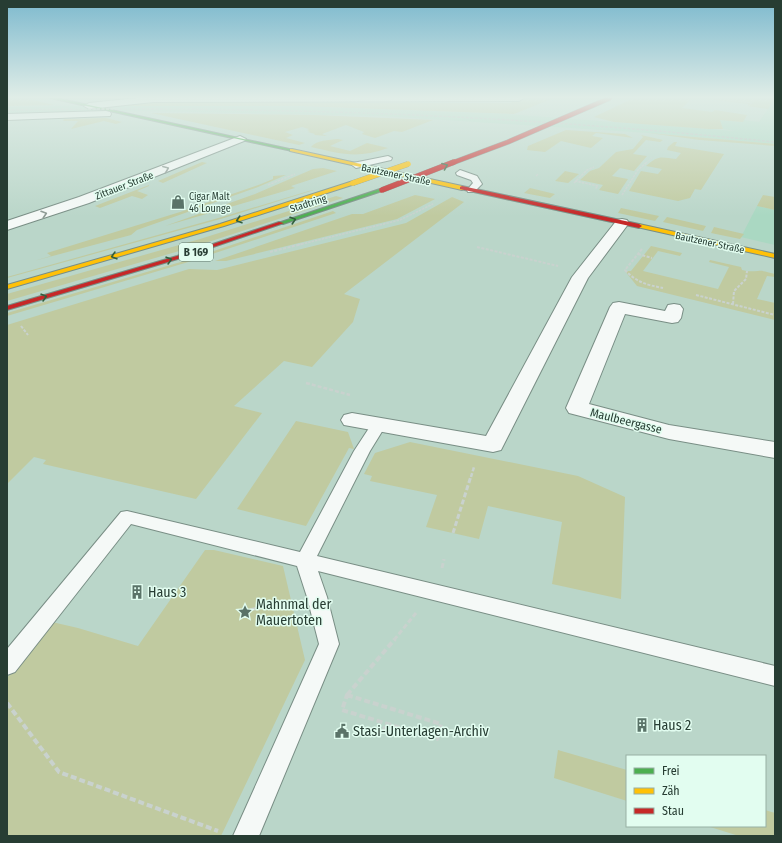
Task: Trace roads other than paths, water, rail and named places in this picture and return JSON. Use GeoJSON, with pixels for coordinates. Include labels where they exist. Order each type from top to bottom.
{"type":"FeatureCollection","features":[{"type":"Feature","properties":{"kind":"main road","name":"Bautzener Straße"},"geometry":{"type":"LineString","coordinates":[[232,137],[775,256]]}},
{"type":"Feature","properties":{"kind":"main road","name":"Stadtring"},"geometry":{"type":"LineString","coordinates":[[7,308],[179,258],[382,190],[519,137]]}},
{"type":"Feature","properties":{"kind":"main road","name":"Stadtring"},"geometry":{"type":"LineString","coordinates":[[7,287],[214,227],[414,162]]}},
{"type":"Feature","properties":{"kind":"street","name":"Zittauer Straße"},"geometry":{"type":"LineString","coordinates":[[7,226],[95,197],[240,139]]}},
{"type":"Feature","properties":{"kind":"street"},"geometry":{"type":"LineString","coordinates":[[352,420],[493,445],[580,277],[622,223]]}},
{"type":"Feature","properties":{"kind":"street","name":"Maulbeergasse"},"geometry":{"type":"LineString","coordinates":[[674,309],[672,318],[619,307],[577,408],[669,432],[775,450]]}},
{"type":"Feature","properties":{"kind":"lane"},"geometry":{"type":"LineString","coordinates":[[356,165],[388,158]]}},
{"type":"Feature","properties":{"kind":"lane"},"geometry":{"type":"LineString","coordinates":[[460,173],[474,178],[478,184],[471,190]]}},
{"type":"Feature","properties":{"kind":"lane"},"geometry":{"type":"LineString","coordinates":[[246,836],[329,644],[317,597],[305,561],[362,451],[378,425]]}},
{"type":"Feature","properties":{"kind":"lane"},"geometry":{"type":"LineString","coordinates":[[7,665],[127,516],[433,593],[775,676]]}},
{"type":"Feature","properties":{"kind":"railway"},"geometry":{"type":"LineString","coordinates":[[725,137],[775,142]]}},
{"type":"Feature","properties":{"kind":"place","name":"Cigar Malt 46 Lounge"},"geometry":{"type":"Point","coordinates":[178,202]}},
{"type":"Feature","properties":{"kind":"place","name":"Haus 3"},"geometry":{"type":"Point","coordinates":[137,592]}},
{"type":"Feature","properties":{"kind":"place","name":"Mahnmal der Mauertoten"},"geometry":{"type":"Point","coordinates":[245,612]}},
{"type":"Feature","properties":{"kind":"place","name":"Haus 2"},"geometry":{"type":"Point","coordinates":[642,725]}},
{"type":"Feature","properties":{"kind":"place","name":"Stasi-Unterlagen-Archiv"},"geometry":{"type":"Point","coordinates":[342,731]}}]}
